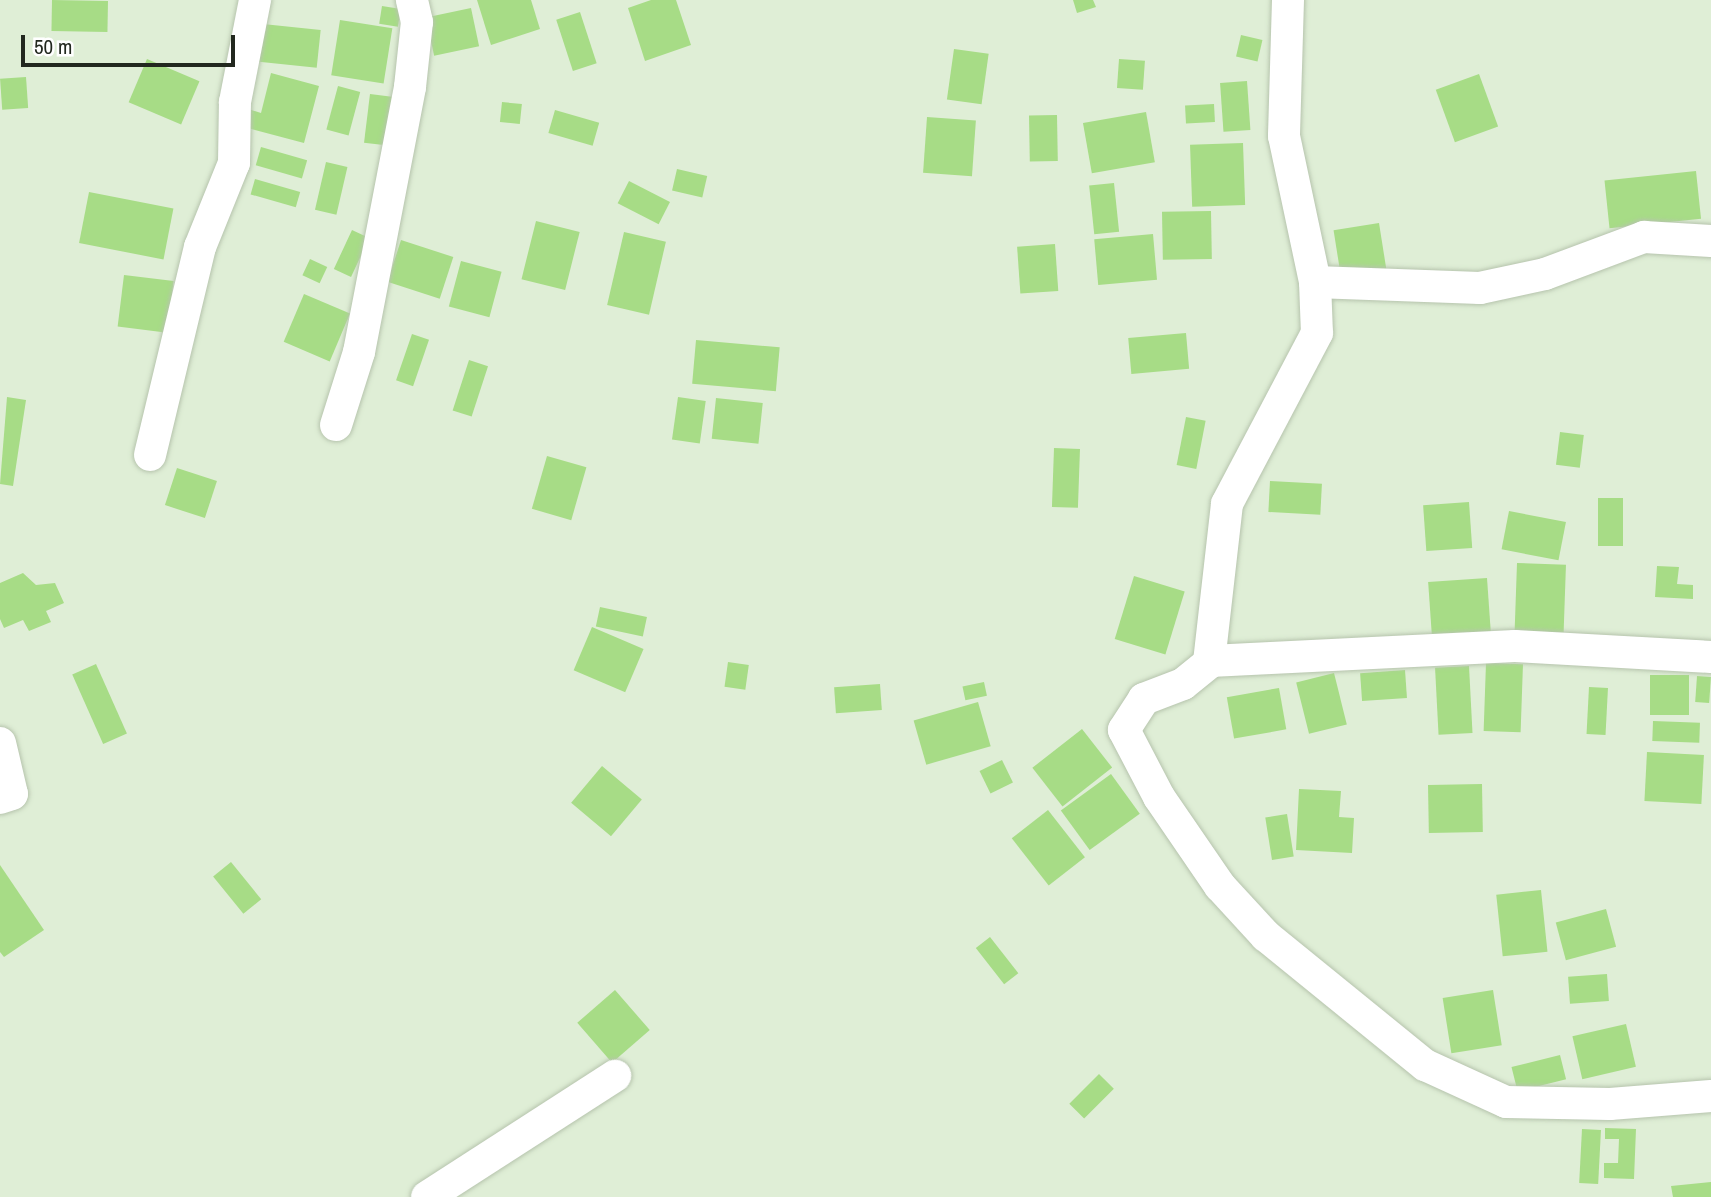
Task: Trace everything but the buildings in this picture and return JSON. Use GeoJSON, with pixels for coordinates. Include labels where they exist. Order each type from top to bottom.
{"type":"FeatureCollection","features":[{"type":"Feature","properties":{"kind":"street"},"geometry":{"type":"LineString","coordinates":[[150,455],[200,247],[234,163],[235,102],[255,0]]}},
{"type":"Feature","properties":{"kind":"street"},"geometry":{"type":"LineString","coordinates":[[336,425],[359,352],[410,87],[417,22],[412,0]]}},
{"type":"Feature","properties":{"kind":"street"},"geometry":{"type":"LineString","coordinates":[[1210,661],[1227,504],[1317,333],[1315,282],[1284,136],[1288,0]]}},
{"type":"Feature","properties":{"kind":"street"},"geometry":{"type":"LineString","coordinates":[[1315,282],[1480,288],[1545,274],[1644,237],[1711,241]]}},
{"type":"Feature","properties":{"kind":"street"},"geometry":{"type":"LineString","coordinates":[[1711,657],[1515,646],[1210,661],[1183,684],[1144,699],[1124,730],[1159,797],[1220,886],[1266,936],[1425,1065],[1506,1102],[1609,1104],[1711,1096]]}},
{"type":"Feature","properties":{"kind":"street"},"geometry":{"type":"LineString","coordinates":[[0,743],[12,794],[0,798]]}},
{"type":"Feature","properties":{"kind":"street"},"geometry":{"type":"LineString","coordinates":[[427,1197],[615,1076]]}}]}
